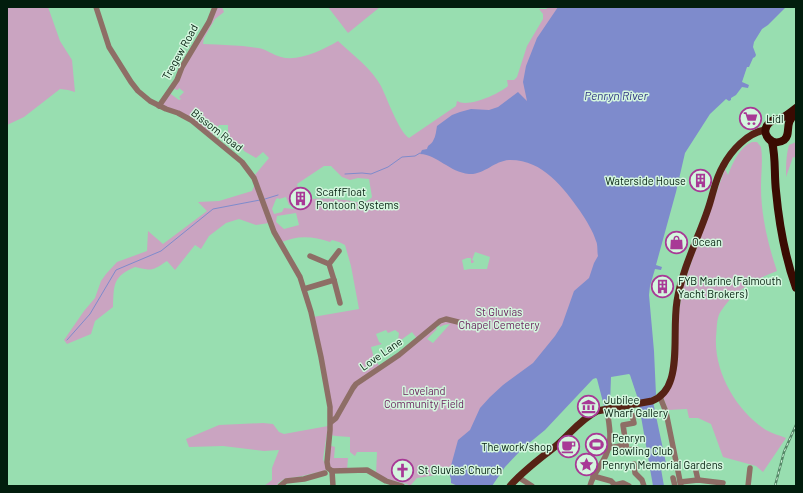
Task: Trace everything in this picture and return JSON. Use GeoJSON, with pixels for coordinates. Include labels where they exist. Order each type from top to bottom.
{"type":"FeatureCollection","features":[{"type":"Feature","properties":{"kind":"highway"},"geometry":{"type":"LineString","coordinates":[[776,165],[768,136],[769,122],[779,119],[796,108]]}},
{"type":"Feature","properties":{"kind":"highway"},"geometry":{"type":"LineString","coordinates":[[796,114],[790,119],[788,134],[783,141],[776,165],[775,186],[779,220],[785,250],[796,288]]}},
{"type":"Feature","properties":{"kind":"highway"},"geometry":{"type":"LineString","coordinates":[[779,119],[788,126]]}},
{"type":"Feature","properties":{"kind":"highway"},"geometry":{"type":"LineString","coordinates":[[768,136],[780,142],[783,141]]}},
{"type":"Feature","properties":{"kind":"main road"},"geometry":{"type":"LineString","coordinates":[[510,486],[536,460],[556,446],[588,415],[597,411],[658,398],[666,390],[672,378],[674,360],[674,326],[678,295],[685,271],[708,209],[718,174],[724,163],[738,147],[756,136],[768,136]]}},
{"type":"Feature","properties":{"kind":"street","name":"Bissom Road"},"geometry":{"type":"LineString","coordinates":[[96,7],[105,38],[114,56],[138,91],[159,106],[178,113],[191,120],[242,162],[254,178],[276,235],[296,269],[311,312],[329,402],[331,422],[327,462],[328,472],[333,486]]}},
{"type":"Feature","properties":{"kind":"street","name":"Tregew Road"},"geometry":{"type":"LineString","coordinates":[[159,106],[178,78],[182,67],[209,22],[215,7]]}},
{"type":"Feature","properties":{"kind":"street"},"geometry":{"type":"LineString","coordinates":[[329,264],[339,251]]}},
{"type":"Feature","properties":{"kind":"street"},"geometry":{"type":"LineString","coordinates":[[310,256],[329,264],[340,303]]}},
{"type":"Feature","properties":{"kind":"street"},"geometry":{"type":"LineString","coordinates":[[304,289],[334,280]]}},
{"type":"Feature","properties":{"kind":"street","name":"Love Lane"},"geometry":{"type":"LineString","coordinates":[[331,422],[336,418],[356,384],[399,355],[440,321],[446,319],[458,322]]}},
{"type":"Feature","properties":{"kind":"street"},"geometry":{"type":"LineString","coordinates":[[658,398],[666,412],[681,484],[698,480],[723,483]]}},
{"type":"Feature","properties":{"kind":"street"},"geometry":{"type":"LineString","coordinates":[[590,486],[593,476],[606,456],[608,448],[610,432],[607,409]]}},
{"type":"Feature","properties":{"kind":"street"},"geometry":{"type":"LineString","coordinates":[[631,411],[634,423],[623,425],[626,445],[627,450],[637,449]]}},
{"type":"Feature","properties":{"kind":"street"},"geometry":{"type":"LineString","coordinates":[[608,448],[626,445]]}},
{"type":"Feature","properties":{"kind":"street"},"geometry":{"type":"LineString","coordinates":[[634,464],[635,473],[642,480],[644,486]]}},
{"type":"Feature","properties":{"kind":"street"},"geometry":{"type":"LineString","coordinates":[[695,467],[698,480]]}},
{"type":"Feature","properties":{"kind":"street"},"geometry":{"type":"LineString","coordinates":[[748,486],[750,468]]}},
{"type":"Feature","properties":{"kind":"street"},"geometry":{"type":"LineString","coordinates":[[280,486],[286,481],[304,479],[328,472],[367,470],[386,481],[402,486]]}},
{"type":"Feature","properties":{"kind":"street"},"geometry":{"type":"LineString","coordinates":[[593,476],[611,481],[615,485],[623,483],[629,486]]}},
{"type":"Feature","properties":{"kind":"street"},"geometry":{"type":"LineString","coordinates":[[518,477],[532,486]]}},
{"type":"Feature","properties":{"kind":"street"},"geometry":{"type":"LineString","coordinates":[[673,478],[675,486]]}},
{"type":"Feature","properties":{"kind":"green space"},"geometry":{"type":"Polygon","coordinates":[[[7,7],[48,7],[60,41],[72,60],[75,92],[60,89],[24,117],[7,125],[7,7]]]}},
{"type":"Feature","properties":{"kind":"green space"},"geometry":{"type":"Polygon","coordinates":[[[215,7],[222,7],[224,12],[215,19],[204,38],[203,44],[258,48],[278,56],[295,58],[303,57],[338,41],[377,79],[397,122],[405,135],[409,138],[456,106],[457,101],[468,103],[483,99],[498,93],[508,86],[507,80],[514,80],[517,77],[527,46],[543,19],[543,14],[539,9],[546,9],[549,7],[680,7],[583,136],[613,356],[458,486],[451,483],[449,473],[417,478],[410,486],[376,475],[377,452],[357,452],[355,456],[350,452],[350,437],[330,435],[331,422],[313,317],[359,309],[351,266],[345,245],[332,240],[330,242],[317,238],[305,237],[286,240],[280,243],[254,176],[269,158],[263,152],[256,158],[244,151],[228,138],[228,125],[219,125],[211,136],[191,120],[159,106],[168,92],[179,100],[181,99],[179,97],[184,92],[179,88],[178,90],[174,89],[174,86],[215,7]],[[324,166],[297,184],[299,190],[296,192],[296,204],[289,205],[286,197],[278,198],[276,199],[272,209],[274,214],[282,212],[284,208],[294,209],[313,199],[333,199],[362,202],[369,200],[372,197],[369,179],[358,178],[350,180],[342,177],[331,166],[324,166]],[[296,213],[277,216],[276,222],[284,229],[299,225],[296,213]],[[475,252],[472,260],[474,261],[473,263],[471,263],[471,258],[462,260],[464,270],[487,269],[490,257],[475,252]],[[438,322],[434,326],[437,329],[427,339],[433,343],[450,324],[440,327],[438,322]],[[386,330],[376,334],[379,342],[382,344],[371,347],[374,358],[380,367],[418,340],[412,332],[401,340],[398,340],[399,333],[395,330],[388,333],[386,330]]]}},
{"type":"Feature","properties":{"kind":"green space"},"geometry":{"type":"Polygon","coordinates":[[[328,7],[380,7],[348,33],[328,7]]]}},
{"type":"Feature","properties":{"kind":"green space"},"geometry":{"type":"Polygon","coordinates":[[[752,142],[757,142],[761,147],[762,208],[768,240],[777,271],[746,286],[726,304],[717,320],[716,351],[723,377],[737,402],[755,422],[771,433],[786,438],[763,472],[756,466],[723,457],[711,424],[698,418],[689,418],[687,409],[668,410],[663,397],[668,392],[682,291],[691,263],[725,169],[728,175],[734,160],[743,148],[752,142]]]}},
{"type":"Feature","properties":{"kind":"green space"},"geometry":{"type":"Polygon","coordinates":[[[796,142],[796,158],[793,157],[786,177],[789,145],[796,142]]]}},
{"type":"Feature","properties":{"kind":"green space"},"geometry":{"type":"Polygon","coordinates":[[[255,184],[269,223],[256,225],[239,219],[226,223],[209,236],[201,249],[195,245],[175,270],[167,261],[152,269],[135,267],[122,274],[116,282],[113,307],[95,321],[91,334],[67,344],[64,340],[95,298],[101,281],[106,274],[117,262],[147,251],[148,231],[163,244],[207,211],[198,202],[219,201],[252,191],[255,184]]]}},
{"type":"Feature","properties":{"kind":"green space"},"geometry":{"type":"Polygon","coordinates":[[[273,424],[279,432],[284,434],[328,426],[323,459],[327,470],[284,479],[278,483],[277,486],[264,486],[272,480],[272,468],[279,450],[264,451],[223,446],[189,447],[186,439],[219,425],[273,424]]]}},
{"type":"Feature","properties":{"kind":"green space","name":"Penryn Bowling Club"},"geometry":{"type":"Polygon","coordinates":[[[592,433],[604,436],[600,456],[588,453],[592,433]]]}},
{"type":"Feature","properties":{"kind":"green space"},"geometry":{"type":"Polygon","coordinates":[[[329,445],[335,447],[334,458],[348,458],[347,470],[329,469],[329,445]]]}},
{"type":"Feature","properties":{"kind":"water","name":"Penryn River"},"geometry":{"type":"Polygon","coordinates":[[[558,7],[786,7],[762,29],[754,42],[753,47],[756,55],[749,67],[747,67],[742,82],[749,85],[748,88],[742,87],[736,95],[731,98],[731,100],[729,101],[726,99],[710,114],[685,153],[656,265],[662,267],[661,270],[655,269],[650,286],[649,295],[656,395],[652,397],[667,468],[661,469],[664,486],[653,486],[638,399],[629,374],[611,377],[610,404],[604,406],[597,379],[593,379],[545,430],[523,448],[505,467],[492,486],[458,486],[451,483],[449,473],[458,440],[470,430],[480,408],[490,397],[503,385],[533,363],[555,336],[562,325],[574,291],[589,278],[598,256],[597,243],[580,211],[559,184],[541,169],[532,164],[509,160],[474,174],[469,174],[455,170],[432,157],[420,154],[422,150],[427,149],[433,141],[437,126],[452,115],[471,109],[489,110],[498,107],[518,92],[527,101],[523,82],[526,66],[537,38],[558,7]]]}},
{"type":"Feature","properties":{"kind":"waterway"},"geometry":{"type":"LineString","coordinates":[[345,174],[371,174],[388,167],[402,157],[415,156],[420,153]]}},
{"type":"Feature","properties":{"kind":"waterway"},"geometry":{"type":"LineString","coordinates":[[265,199],[278,195]]}},
{"type":"Feature","properties":{"kind":"waterway"},"geometry":{"type":"LineString","coordinates":[[67,340],[90,314],[116,270],[161,251],[213,209],[260,200]]}},
{"type":"Feature","properties":{"kind":"railway"},"geometry":{"type":"LineString","coordinates":[[775,486],[784,452],[796,425]]}},
{"type":"Feature","properties":{"kind":"place","name":"Lidl"},"geometry":{"type":"Point","coordinates":[750,119]}},
{"type":"Feature","properties":{"kind":"place","name":"Waterside House"},"geometry":{"type":"Point","coordinates":[701,181]}},
{"type":"Feature","properties":{"kind":"place","name":"ScaffFloat Pontoon Systems"},"geometry":{"type":"Point","coordinates":[301,198]}},
{"type":"Feature","properties":{"kind":"place","name":"Ocean"},"geometry":{"type":"Point","coordinates":[677,242]}},
{"type":"Feature","properties":{"kind":"place","name":"FYB Marine (Falmouth Yacht Brokers)"},"geometry":{"type":"Point","coordinates":[663,287]}},
{"type":"Feature","properties":{"kind":"place","name":"Jubilee Wharf Gallery"},"geometry":{"type":"Point","coordinates":[588,406]}},
{"type":"Feature","properties":{"kind":"place","name":"Penryn Bowling Club"},"geometry":{"type":"Point","coordinates":[596,444]}},
{"type":"Feature","properties":{"kind":"place","name":"The work/shop"},"geometry":{"type":"Point","coordinates":[568,447]}},
{"type":"Feature","properties":{"kind":"place","name":"Penryn Memorial Gardens"},"geometry":{"type":"Point","coordinates":[586,465]}},
{"type":"Feature","properties":{"kind":"place","name":"St Gluvias' Church"},"geometry":{"type":"Point","coordinates":[402,470]}},
{"type":"Feature","properties":{"kind":"park label","name":"St Gluvias Chapel Cemetery"},"geometry":{"type":"Point","coordinates":[499,318]}},
{"type":"Feature","properties":{"kind":"park label","name":"Loveland Community Field"},"geometry":{"type":"Point","coordinates":[424,397]}}]}
